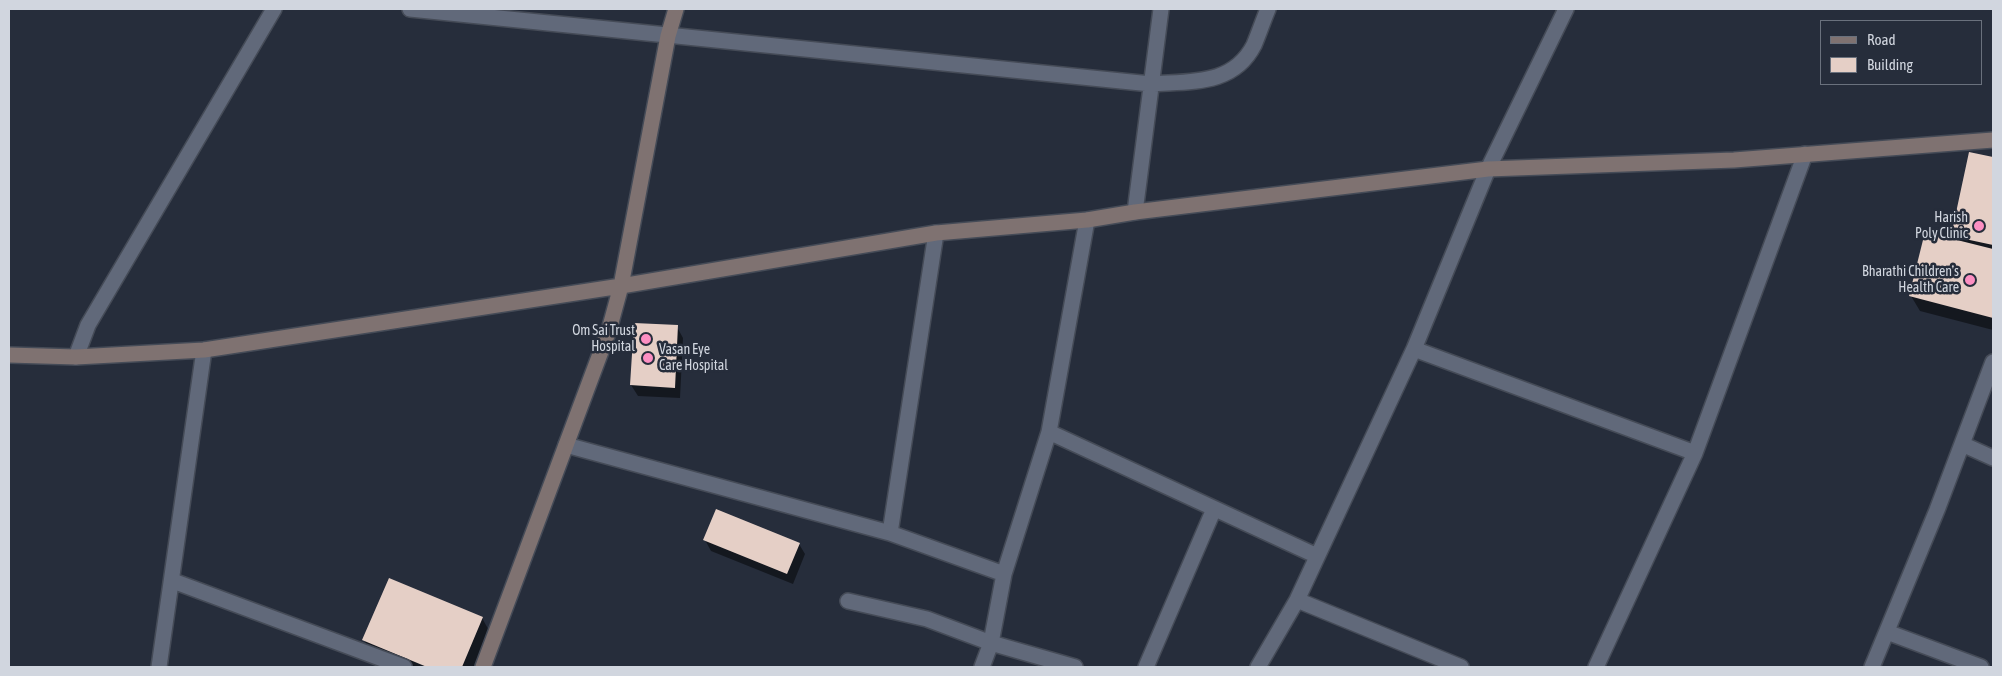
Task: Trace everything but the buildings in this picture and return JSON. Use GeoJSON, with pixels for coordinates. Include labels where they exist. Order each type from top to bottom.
{"type":"FeatureCollection","features":[{"type":"Feature","properties":{"kind":"street"},"geometry":{"type":"LineString","coordinates":[[76,356],[88,325],[274,9]]}},
{"type":"Feature","properties":{"kind":"street"},"geometry":{"type":"LineString","coordinates":[[410,9],[1151,84],[1220,78],[1240,64],[1253,46],[1268,9]]}},
{"type":"Feature","properties":{"kind":"street"},"geometry":{"type":"LineString","coordinates":[[483,667],[609,330],[621,286],[668,36],[676,9]]}},
{"type":"Feature","properties":{"kind":"street"},"geometry":{"type":"LineString","coordinates":[[1135,212],[1161,9]]}},
{"type":"Feature","properties":{"kind":"street"},"geometry":{"type":"LineString","coordinates":[[1258,667],[1297,600],[1414,350],[1488,169],[1566,9]]}},
{"type":"Feature","properties":{"kind":"street"},"geometry":{"type":"LineString","coordinates":[[9,355],[76,356],[204,350],[621,286],[936,233],[1087,220],[1135,212],[1488,169],[1734,160],[1993,140]]}},
{"type":"Feature","properties":{"kind":"street"},"geometry":{"type":"LineString","coordinates":[[1596,667],[1695,453],[1805,154]]}},
{"type":"Feature","properties":{"kind":"street"},"geometry":{"type":"LineString","coordinates":[[982,667],[991,643],[1004,574],[1048,432],[1087,220]]}},
{"type":"Feature","properties":{"kind":"street"},"geometry":{"type":"LineString","coordinates":[[890,532],[936,233]]}},
{"type":"Feature","properties":{"kind":"street"},"geometry":{"type":"LineString","coordinates":[[160,667],[204,350]]}},
{"type":"Feature","properties":{"kind":"street"},"geometry":{"type":"LineString","coordinates":[[1414,350],[1695,453]]}},
{"type":"Feature","properties":{"kind":"street"},"geometry":{"type":"LineString","coordinates":[[1872,667],[1993,362]]}},
{"type":"Feature","properties":{"kind":"street"},"geometry":{"type":"LineString","coordinates":[[1048,432],[1317,556]]}},
{"type":"Feature","properties":{"kind":"street"},"geometry":{"type":"LineString","coordinates":[[1962,444],[1993,458]]}},
{"type":"Feature","properties":{"kind":"street"},"geometry":{"type":"LineString","coordinates":[[566,446],[890,532],[1004,574]]}},
{"type":"Feature","properties":{"kind":"street"},"geometry":{"type":"LineString","coordinates":[[1146,667],[1214,508]]}},
{"type":"Feature","properties":{"kind":"street"},"geometry":{"type":"LineString","coordinates":[[173,581],[404,667]]}},
{"type":"Feature","properties":{"kind":"street"},"geometry":{"type":"LineString","coordinates":[[1297,600],[1461,667]]}},
{"type":"Feature","properties":{"kind":"street"},"geometry":{"type":"LineString","coordinates":[[848,601],[927,619],[991,643],[1075,667]]}},
{"type":"Feature","properties":{"kind":"street"},"geometry":{"type":"LineString","coordinates":[[1887,632],[1981,667]]}},
{"type":"Feature","properties":{"kind":"place","name":"Harish Poly Clinic"},"geometry":{"type":"Point","coordinates":[1979,226]}},
{"type":"Feature","properties":{"kind":"place","name":"Bharathi Children's Health Care"},"geometry":{"type":"Point","coordinates":[1970,280]}},
{"type":"Feature","properties":{"kind":"place","name":"Om Sai Trust Hospital"},"geometry":{"type":"Point","coordinates":[646,339]}},
{"type":"Feature","properties":{"kind":"place","name":"Vasan Eye Care Hospital"},"geometry":{"type":"Point","coordinates":[648,358]}}]}
